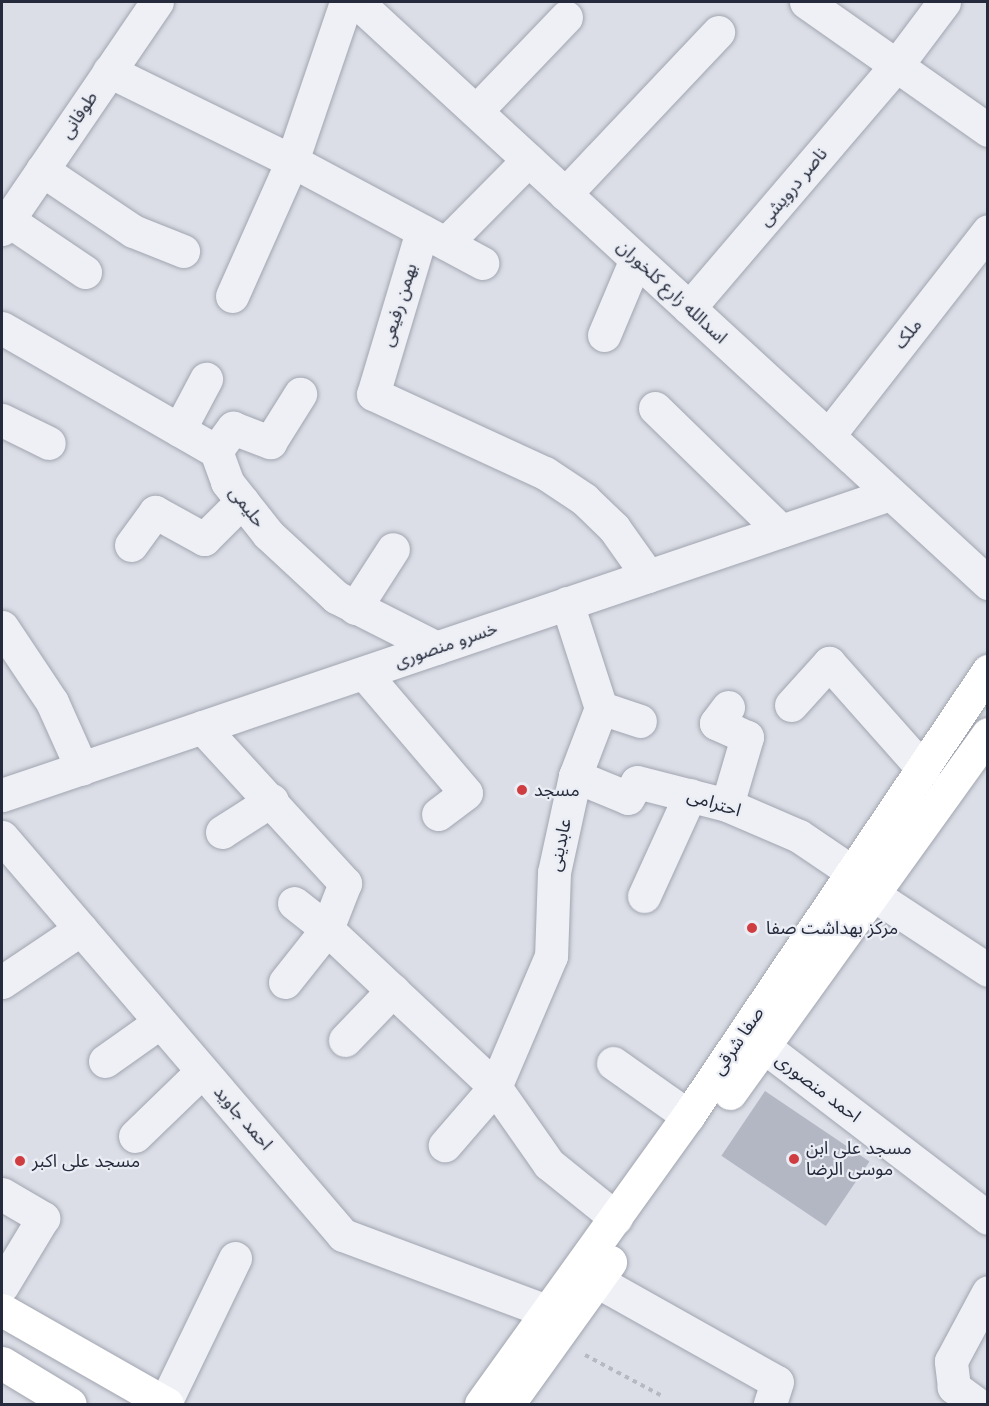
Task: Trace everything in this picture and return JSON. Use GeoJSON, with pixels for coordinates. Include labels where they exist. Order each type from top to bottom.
{"type":"FeatureCollection","features":[{"type":"Feature","properties":{"kind":"main road","name":"صفا شرقی"},"geometry":{"type":"LineString","coordinates":[[508,1404],[587,1275],[697,1122],[861,883],[923,769],[987,671]]}},
{"type":"Feature","properties":{"kind":"main road","name":"صفا شرقی"},"geometry":{"type":"LineString","coordinates":[[861,883],[945,793],[987,734]]}},
{"type":"Feature","properties":{"kind":"main road"},"geometry":{"type":"LineString","coordinates":[[923,769],[945,793]]}},
{"type":"Feature","properties":{"kind":"main road","name":"صفا شرقی"},"geometry":{"type":"LineString","coordinates":[[587,1275],[616,1218],[697,1122]]}},
{"type":"Feature","properties":{"kind":"main road"},"geometry":{"type":"LineString","coordinates":[[2,1310],[166,1404]]}},
{"type":"Feature","properties":{"kind":"main road","name":"صفا شرقی"},"geometry":{"type":"LineString","coordinates":[[481,1404],[557,1324]]}},
{"type":"Feature","properties":{"kind":"main road"},"geometry":{"type":"LineString","coordinates":[[2,1364],[70,1404]]}},
{"type":"Feature","properties":{"kind":"street","name":"طوفانی"},"geometry":{"type":"LineString","coordinates":[[5,224],[157,2]]}},
{"type":"Feature","properties":{"kind":"street"},"geometry":{"type":"LineString","coordinates":[[806,2],[987,130]]}},
{"type":"Feature","properties":{"kind":"street","name":"ناصر درویشی"},"geometry":{"type":"LineString","coordinates":[[689,308],[896,66],[944,2]]}},
{"type":"Feature","properties":{"kind":"street"},"geometry":{"type":"LineString","coordinates":[[232,296],[364,5]]}},
{"type":"Feature","properties":{"kind":"street","name":"اسدالله زارع کلخوران"},"geometry":{"type":"LineString","coordinates":[[364,5],[528,160],[987,584]]}},
{"type":"Feature","properties":{"kind":"street"},"geometry":{"type":"LineString","coordinates":[[476,111],[566,17]]}},
{"type":"Feature","properties":{"kind":"street"},"geometry":{"type":"LineString","coordinates":[[565,194],[717,32]]}},
{"type":"Feature","properties":{"kind":"street"},"geometry":{"type":"LineString","coordinates":[[109,71],[292,161],[482,263]]}},
{"type":"Feature","properties":{"kind":"street"},"geometry":{"type":"LineString","coordinates":[[434,237],[528,160]]}},
{"type":"Feature","properties":{"kind":"street"},"geometry":{"type":"LineString","coordinates":[[42,170],[133,231],[183,251]]}},
{"type":"Feature","properties":{"kind":"street"},"geometry":{"type":"LineString","coordinates":[[5,224],[84,272]]}},
{"type":"Feature","properties":{"kind":"street","name":"ملک"},"geometry":{"type":"LineString","coordinates":[[828,436],[987,231]]}},
{"type":"Feature","properties":{"kind":"street","name":"بهمن رفیعی"},"geometry":{"type":"LineString","coordinates":[[434,237],[373,393],[544,473],[584,498],[614,528],[648,576]]}},
{"type":"Feature","properties":{"kind":"street"},"geometry":{"type":"LineString","coordinates":[[604,335],[636,259]]}},
{"type":"Feature","properties":{"kind":"street"},"geometry":{"type":"LineString","coordinates":[[2,328],[216,452],[233,428],[270,442],[300,394]]}},
{"type":"Feature","properties":{"kind":"street"},"geometry":{"type":"LineString","coordinates":[[178,430],[206,379]]}},
{"type":"Feature","properties":{"kind":"street"},"geometry":{"type":"LineString","coordinates":[[655,408],[781,531]]}},
{"type":"Feature","properties":{"kind":"street"},"geometry":{"type":"LineString","coordinates":[[2,420],[49,443]]}},
{"type":"Feature","properties":{"kind":"street","name":"حلیمی"},"geometry":{"type":"LineString","coordinates":[[216,452],[227,482],[268,534],[336,597],[437,648]]}},
{"type":"Feature","properties":{"kind":"street","name":"خسرو منصوری"},"geometry":{"type":"LineString","coordinates":[[2,795],[890,494]]}},
{"type":"Feature","properties":{"kind":"street"},"geometry":{"type":"LineString","coordinates":[[131,545],[155,512],[204,539],[242,501]]}},
{"type":"Feature","properties":{"kind":"street"},"geometry":{"type":"LineString","coordinates":[[355,608],[393,549]]}},
{"type":"Feature","properties":{"kind":"street"},"geometry":{"type":"LineString","coordinates":[[567,603],[601,708],[640,721]]}},
{"type":"Feature","properties":{"kind":"street"},"geometry":{"type":"LineString","coordinates":[[2,627],[51,702],[82,769]]}},
{"type":"Feature","properties":{"kind":"street"},"geometry":{"type":"LineString","coordinates":[[791,705],[829,663],[923,769]]}},
{"type":"Feature","properties":{"kind":"street"},"geometry":{"type":"LineString","coordinates":[[364,673],[466,793],[438,814]]}},
{"type":"Feature","properties":{"kind":"street"},"geometry":{"type":"LineString","coordinates":[[727,805],[747,737],[716,723],[728,706]]}},
{"type":"Feature","properties":{"kind":"street","name":"عابدینی"},"geometry":{"type":"LineString","coordinates":[[445,1145],[495,1087],[551,956],[554,872],[575,776],[601,708]]}},
{"type":"Feature","properties":{"kind":"street"},"geometry":{"type":"LineString","coordinates":[[202,727],[272,800],[345,884],[327,929],[285,982]]}},
{"type":"Feature","properties":{"kind":"street","name":"احترامی"},"geometry":{"type":"LineString","coordinates":[[575,776],[628,798],[637,782],[690,795],[727,805],[799,836],[861,883],[987,970]]}},
{"type":"Feature","properties":{"kind":"street"},"geometry":{"type":"LineString","coordinates":[[644,896],[690,795]]}},
{"type":"Feature","properties":{"kind":"street"},"geometry":{"type":"LineString","coordinates":[[222,832],[272,800]]}},
{"type":"Feature","properties":{"kind":"street","name":"احمد جاوید"},"geometry":{"type":"LineString","coordinates":[[2,837],[343,1235],[557,1324]]}},
{"type":"Feature","properties":{"kind":"street"},"geometry":{"type":"LineString","coordinates":[[294,903],[327,929],[495,1087],[549,1164],[616,1218]]}},
{"type":"Feature","properties":{"kind":"street"},"geometry":{"type":"LineString","coordinates":[[2,982],[81,929]]}},
{"type":"Feature","properties":{"kind":"street"},"geometry":{"type":"LineString","coordinates":[[345,1040],[393,990]]}},
{"type":"Feature","properties":{"kind":"street"},"geometry":{"type":"LineString","coordinates":[[105,1061],[160,1022]]}},
{"type":"Feature","properties":{"kind":"street","name":"احمد منصوری"},"geometry":{"type":"LineString","coordinates":[[753,1040],[987,1218]]}},
{"type":"Feature","properties":{"kind":"street"},"geometry":{"type":"LineString","coordinates":[[613,1063],[697,1122]]}},
{"type":"Feature","properties":{"kind":"street"},"geometry":{"type":"LineString","coordinates":[[135,1136],[202,1071]]}},
{"type":"Feature","properties":{"kind":"street"},"geometry":{"type":"LineString","coordinates":[[2,1194],[44,1218],[2,1286]]}},
{"type":"Feature","properties":{"kind":"street"},"geometry":{"type":"LineString","coordinates":[[166,1404],[235,1258]]}},
{"type":"Feature","properties":{"kind":"street"},"geometry":{"type":"LineString","coordinates":[[587,1275],[777,1382],[770,1404]]}},
{"type":"Feature","properties":{"kind":"street"},"geometry":{"type":"LineString","coordinates":[[977,1404],[954,1387],[951,1360],[987,1292]]}},
{"type":"Feature","properties":{"kind":"path"},"geometry":{"type":"LineString","coordinates":[[557,1324],[664,1397]]}},
{"type":"Feature","properties":{"kind":"building","name":"مسجد علی ابن موسی الرضا"},"geometry":{"type":"Polygon","coordinates":[[[765,1091],[869,1161],[826,1226],[721,1156],[765,1091]]]}},
{"type":"Feature","properties":{"kind":"place","name":"مسجد"},"geometry":{"type":"Point","coordinates":[522,790]}},
{"type":"Feature","properties":{"kind":"place","name":"مرکز بهداشت صفا"},"geometry":{"type":"Point","coordinates":[752,928]}},
{"type":"Feature","properties":{"kind":"place","name":"مسجد علی ابن موسی الرضا"},"geometry":{"type":"Point","coordinates":[794,1159]}},
{"type":"Feature","properties":{"kind":"place","name":"مسجد علی اکبر"},"geometry":{"type":"Point","coordinates":[20,1161]}}]}
